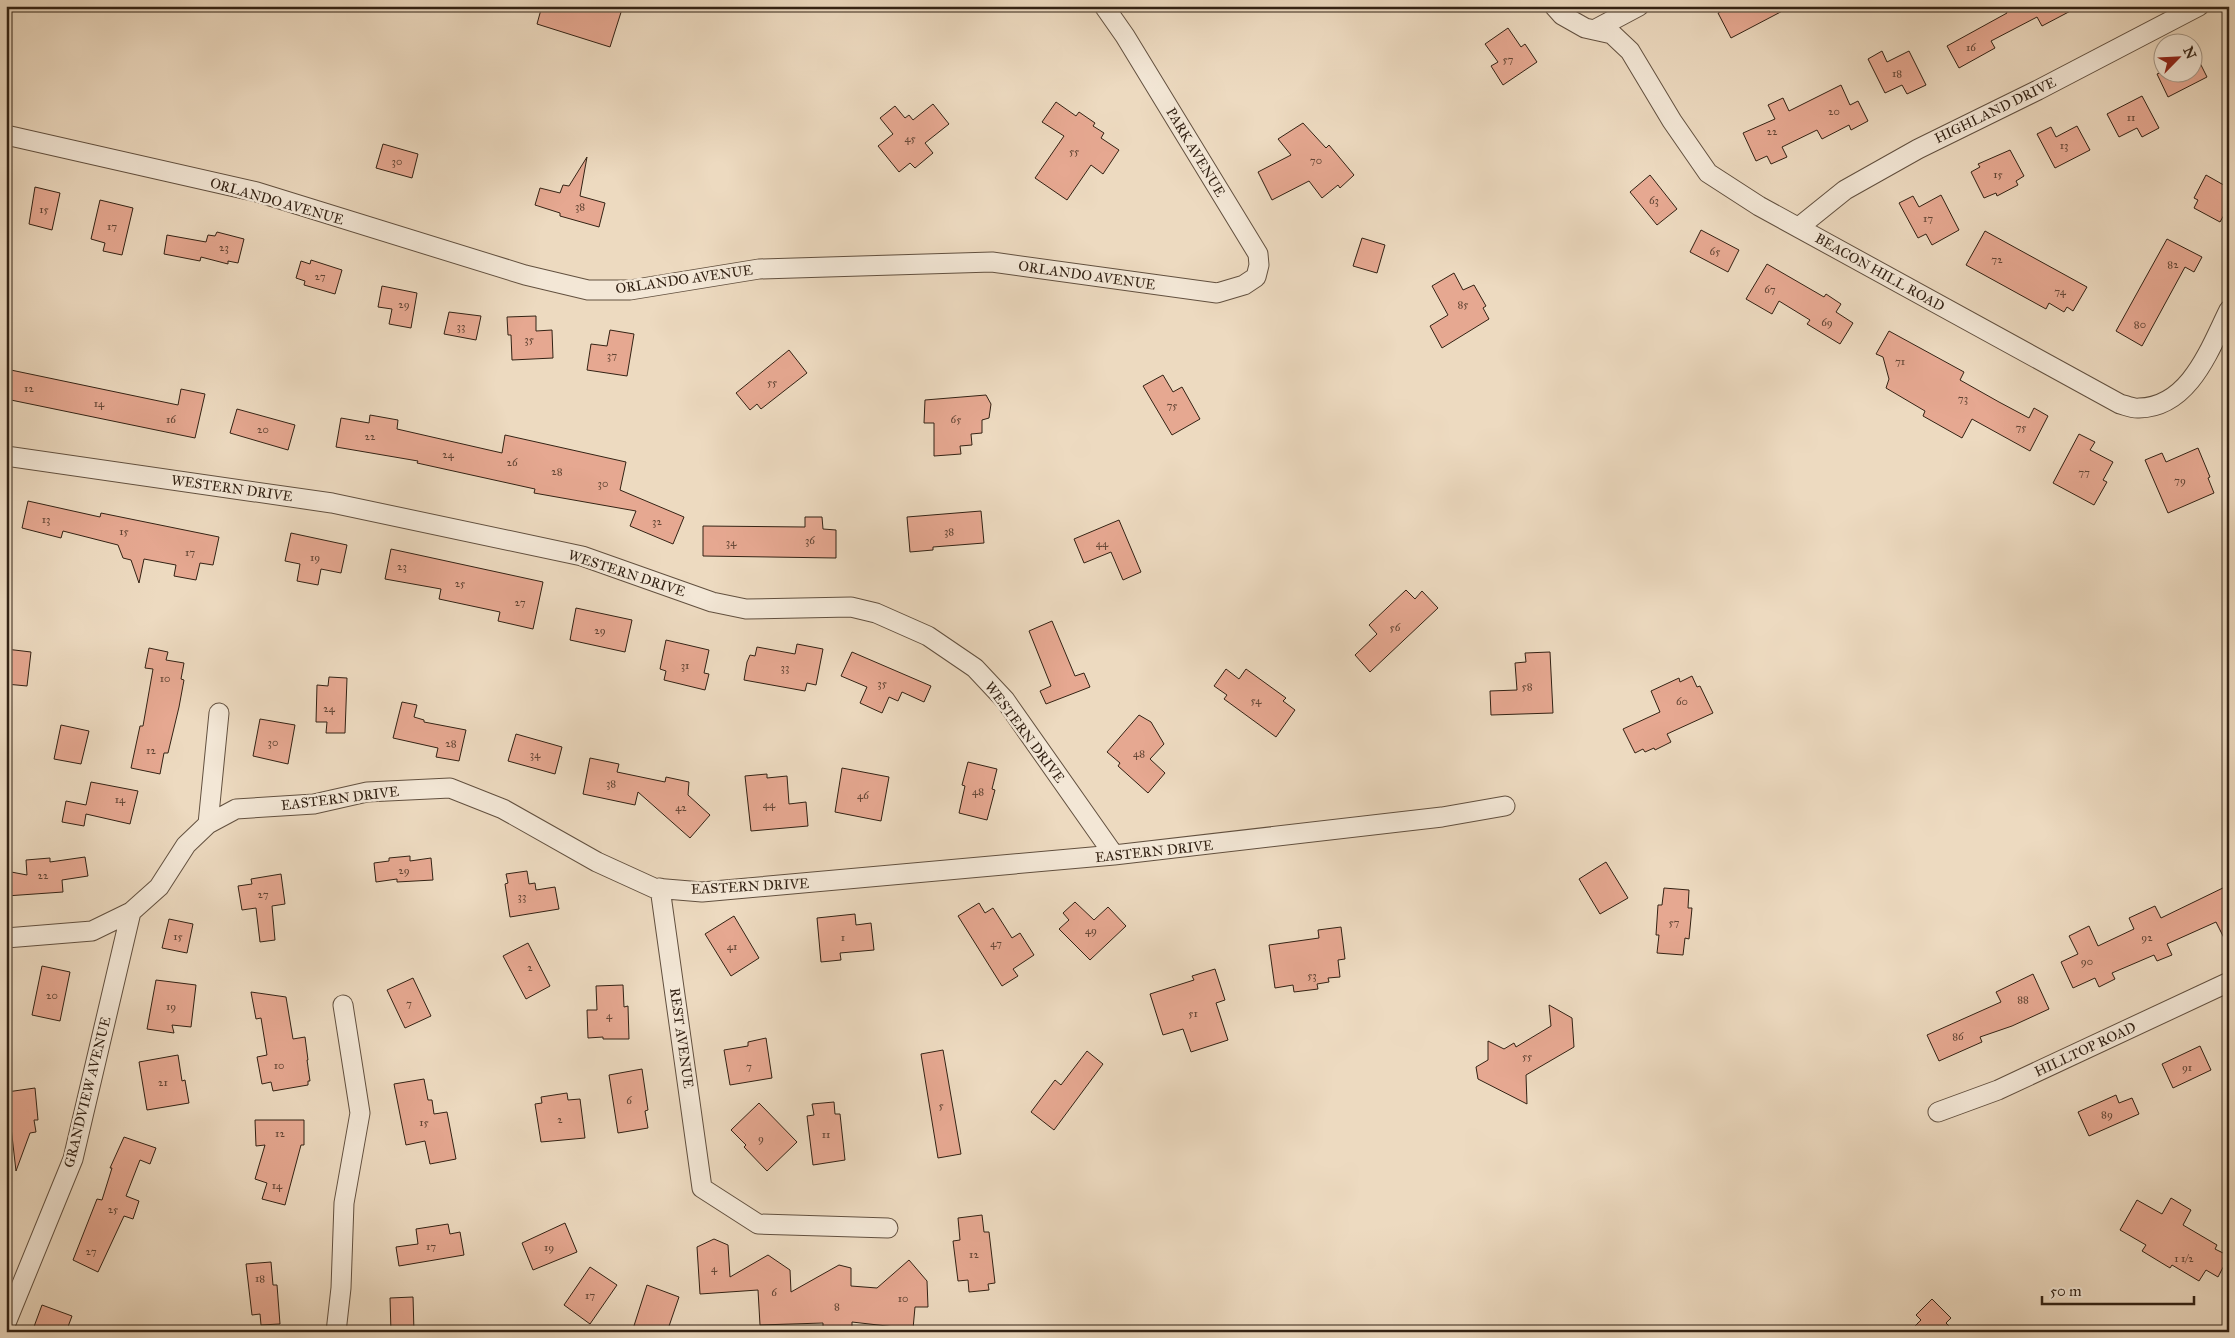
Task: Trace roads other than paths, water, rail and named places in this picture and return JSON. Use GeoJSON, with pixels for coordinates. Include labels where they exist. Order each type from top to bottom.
{"type":"FeatureCollection","features":[{"type":"Feature","properties":{"kind":"street","name":"PARK AVENUE"},"geometry":{"type":"LineString","coordinates":[[1104,6],[1125,36],[1258,254],[1259,265],[1256,278],[1230,291]]}},
{"type":"Feature","properties":{"kind":"street","name":"BEACON HILL ROAD"},"geometry":{"type":"LineString","coordinates":[[1554,6],[1562,15],[1585,28],[1612,34],[1630,51],[1672,121],[1708,173],[1759,206],[2120,404],[2138,408],[2161,404],[2177,394],[2191,381],[2229,310]]}},
{"type":"Feature","properties":{"kind":"street"},"geometry":{"type":"LineString","coordinates":[[1594,30],[1639,6]]}},
{"type":"Feature","properties":{"kind":"street","name":"HIGHLAND DRIVE"},"geometry":{"type":"LineString","coordinates":[[1800,227],[1845,190],[1918,149],[2038,90],[2199,6]]}},
{"type":"Feature","properties":{"kind":"street","name":"ORLANDO AVENUE"},"geometry":{"type":"LineString","coordinates":[[6,135],[257,192],[525,275],[588,290],[630,290],[759,268],[992,262],[1217,293],[1230,291]]}},
{"type":"Feature","properties":{"kind":"street","name":"WESTERN DRIVE"},"geometry":{"type":"LineString","coordinates":[[6,456],[332,503],[582,556],[712,602],[746,609],[851,606],[876,613],[928,636],[975,668],[1005,700],[1114,856]]}},
{"type":"Feature","properties":{"kind":"street"},"geometry":{"type":"LineString","coordinates":[[208,824],[219,713]]}},
{"type":"Feature","properties":{"kind":"street","name":"EASTERN DRIVE"},"geometry":{"type":"LineString","coordinates":[[6,938],[92,931],[131,912],[159,887],[186,845],[208,824],[236,809],[314,804],[367,792],[450,788],[503,809],[597,862],[654,888],[702,892],[1114,856],[1442,817],[1505,806]]}},
{"type":"Feature","properties":{"kind":"street","name":"REST AVENUE"},"geometry":{"type":"LineString","coordinates":[[660,888],[702,1188],[758,1224],[888,1228]]}},
{"type":"Feature","properties":{"kind":"street","name":"GRANDVIEW AVENUE"},"geometry":{"type":"LineString","coordinates":[[6,1323],[73,1159],[131,912]]}},
{"type":"Feature","properties":{"kind":"street","name":"HILLTOP ROAD"},"geometry":{"type":"LineString","coordinates":[[1938,1112],[1998,1090],[2229,982]]}},
{"type":"Feature","properties":{"kind":"street"},"geometry":{"type":"LineString","coordinates":[[336,1332],[341,1288],[344,1203],[360,1113],[342,1005]]}}]}
